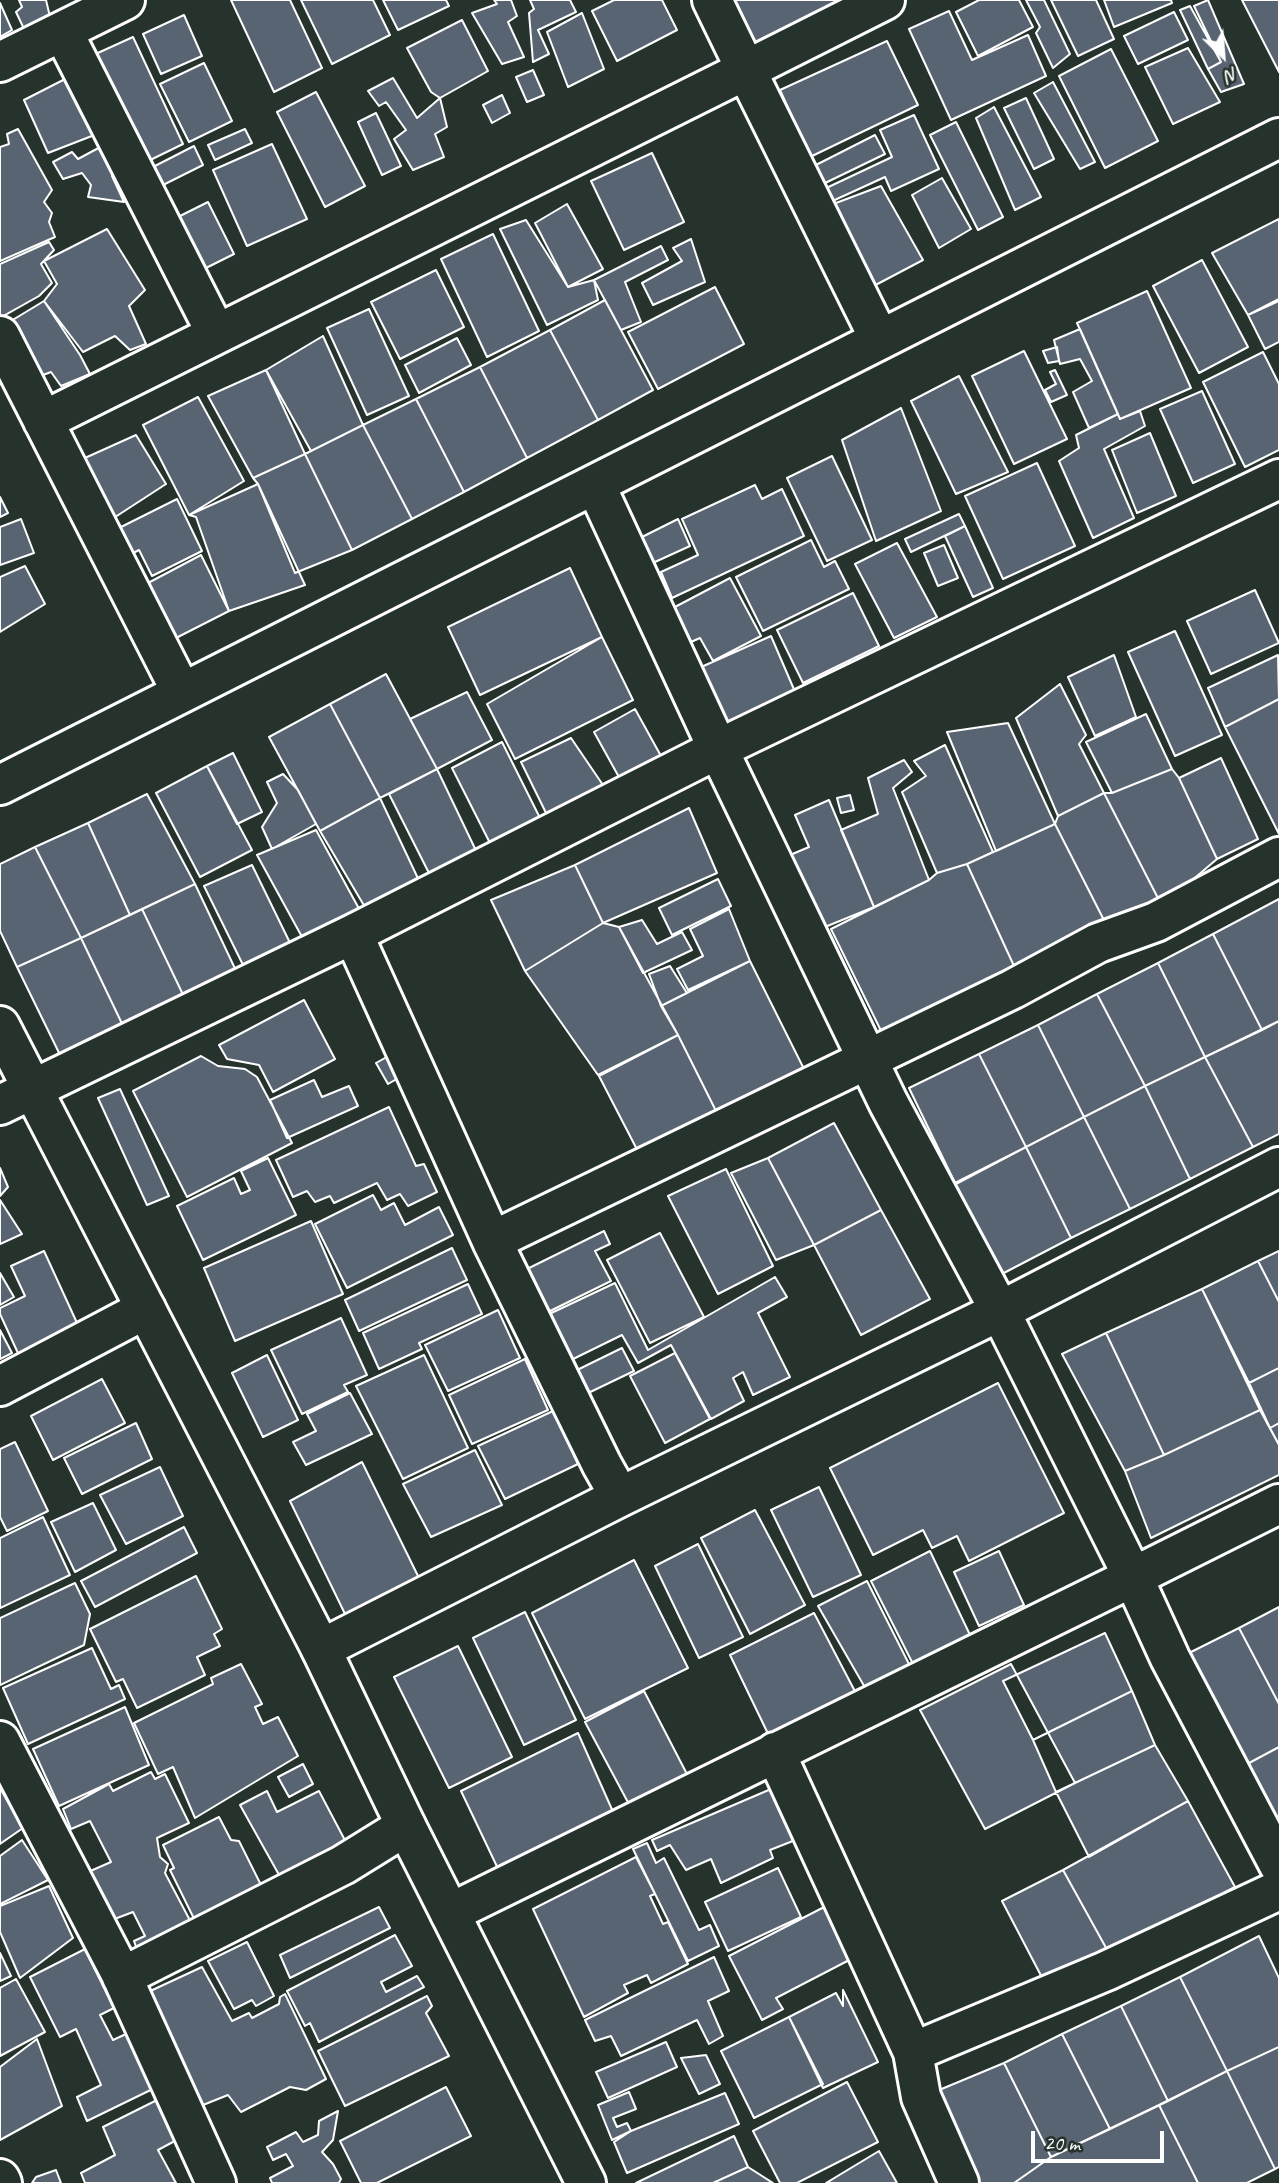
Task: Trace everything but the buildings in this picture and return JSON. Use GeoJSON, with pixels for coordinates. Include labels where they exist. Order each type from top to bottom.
{"type":"FeatureCollection","features":[{"type":"Feature","properties":{"kind":"street"},"geometry":{"type":"LineString","coordinates":[[0,62],[125,0]]}},
{"type":"Feature","properties":{"kind":"street"},"geometry":{"type":"LineString","coordinates":[[712,0],[880,340]]}},
{"type":"Feature","properties":{"kind":"street"},"geometry":{"type":"LineString","coordinates":[[43,421],[885,0]]}},
{"type":"Feature","properties":{"kind":"street"},"geometry":{"type":"LineString","coordinates":[[63,32],[216,333]]}},
{"type":"Feature","properties":{"kind":"street"},"geometry":{"type":"LineString","coordinates":[[0,785],[1279,138]]}},
{"type":"Feature","properties":{"kind":"street"},"geometry":{"type":"LineString","coordinates":[[0,336],[182,693]]}},
{"type":"Feature","properties":{"kind":"street"},"geometry":{"type":"LineString","coordinates":[[595,484],[867,1060],[1000,1311],[1133,1577],[1170,1658],[1279,1866]]}},
{"type":"Feature","properties":{"kind":"street"},"geometry":{"type":"LineString","coordinates":[[16,1097],[353,934],[718,749],[1276,489]]}},
{"type":"Feature","properties":{"kind":"street"},"geometry":{"type":"LineString","coordinates":[[492,1241],[1013,989],[1098,943],[1156,922],[1279,857]]}},
{"type":"Feature","properties":{"kind":"street"},"geometry":{"type":"LineString","coordinates":[[353,934],[492,1241],[620,1497]]}},
{"type":"Feature","properties":{"kind":"street"},"geometry":{"type":"LineString","coordinates":[[0,1026],[16,1097],[146,1309],[321,1648],[406,1826],[586,2183]]}},
{"type":"Feature","properties":{"kind":"street"},"geometry":{"type":"LineString","coordinates":[[321,1648],[620,1497],[1000,1311],[1279,1167]]}},
{"type":"Feature","properties":{"kind":"street"},"geometry":{"type":"LineString","coordinates":[[0,1386],[146,1309]]}},
{"type":"Feature","properties":{"kind":"street"},"geometry":{"type":"LineString","coordinates":[[450,1913],[1279,1504]]}},
{"type":"Feature","properties":{"kind":"street"},"geometry":{"type":"LineString","coordinates":[[0,1741],[122,1977],[216,2183]]}},
{"type":"Feature","properties":{"kind":"street"},"geometry":{"type":"LineString","coordinates":[[775,1752],[913,2052],[921,2097],[960,2183]]}},
{"type":"Feature","properties":{"kind":"street"},"geometry":{"type":"LineString","coordinates":[[122,1977],[343,1865],[406,1826]]}},
{"type":"Feature","properties":{"kind":"street"},"geometry":{"type":"LineString","coordinates":[[913,2052],[1106,1971],[1279,1890]]}}]}
